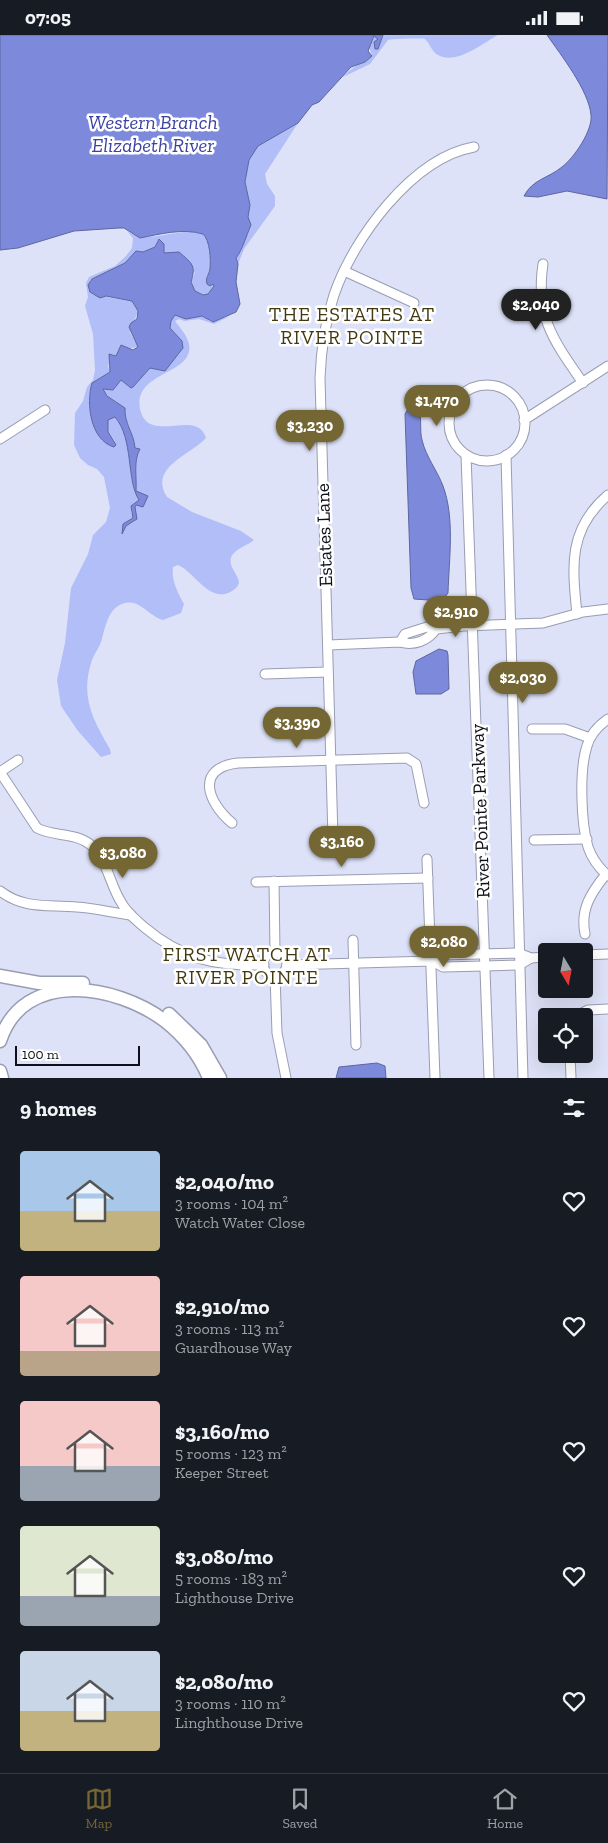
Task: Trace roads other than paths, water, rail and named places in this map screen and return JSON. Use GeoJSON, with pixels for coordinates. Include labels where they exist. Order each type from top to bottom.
{"type":"FeatureCollection","features":[{"type":"Feature","properties":{"kind":"highway"},"geometry":{"type":"LineString","coordinates":[[0,976],[39,983],[100,985],[137,995],[168,1013],[191,1034],[211,1061],[220,1078]]}},
{"type":"Feature","properties":{"kind":"highway"},"geometry":{"type":"LineString","coordinates":[[0,1041],[14,1014],[31,1000],[50,993],[76,991],[106,994],[135,1004],[164,1021],[193,1051],[209,1078]]}},
{"type":"Feature","properties":{"kind":"highway"},"geometry":{"type":"LineString","coordinates":[[193,1051],[200,1078]]}},
{"type":"Feature","properties":{"kind":"highway"},"geometry":{"type":"LineString","coordinates":[[0,1071],[2,1078]]}},
{"type":"Feature","properties":{"kind":"street","name":"Estates Lane"},"geometry":{"type":"LineString","coordinates":[[333,838],[320,378],[324,339],[334,296],[344,271],[376,220],[396,196],[443,158],[460,150],[474,147]]}},
{"type":"Feature","properties":{"kind":"street"},"geometry":{"type":"LineString","coordinates":[[542,264],[540,299],[547,327],[583,383]]}},
{"type":"Feature","properties":{"kind":"street"},"geometry":{"type":"LineString","coordinates":[[344,271],[414,303]]}},
{"type":"Feature","properties":{"kind":"street"},"geometry":{"type":"LineString","coordinates":[[524,420],[608,366]]}},
{"type":"Feature","properties":{"kind":"street"},"geometry":{"type":"LineString","coordinates":[[480,386],[498,387],[513,396],[519,403],[524,420],[520,441],[506,455],[490,461],[466,455],[454,442],[449,425],[453,407],[464,393],[480,386]]}},
{"type":"Feature","properties":{"kind":"street"},"geometry":{"type":"LineString","coordinates":[[0,439],[45,410]]}},
{"type":"Feature","properties":{"kind":"street","name":"River Pointe Parkway"},"geometry":{"type":"LineString","coordinates":[[466,455],[489,1078]]}},
{"type":"Feature","properties":{"kind":"street","name":"River Pointe Parkway"},"geometry":{"type":"LineString","coordinates":[[506,455],[509,625],[523,1078]]}},
{"type":"Feature","properties":{"kind":"street"},"geometry":{"type":"LineString","coordinates":[[578,614],[573,567],[574,547],[585,521],[608,495]]}},
{"type":"Feature","properties":{"kind":"street"},"geometry":{"type":"LineString","coordinates":[[328,645],[400,642],[405,634],[427,627],[436,629],[473,625],[543,623],[608,609]]}},
{"type":"Feature","properties":{"kind":"street"},"geometry":{"type":"LineString","coordinates":[[265,674],[328,672]]}},
{"type":"Feature","properties":{"kind":"street"},"geometry":{"type":"LineString","coordinates":[[585,934],[583,925],[584,908],[607,875],[592,857],[586,839],[584,756],[590,738],[608,719]]}},
{"type":"Feature","properties":{"kind":"street"},"geometry":{"type":"LineString","coordinates":[[532,729],[564,729],[590,738]]}},
{"type":"Feature","properties":{"kind":"street"},"geometry":{"type":"LineString","coordinates":[[232,823],[221,814],[211,797],[209,786],[211,778],[218,769],[238,763],[406,759],[413,761],[417,769],[420,793],[424,803]]}},
{"type":"Feature","properties":{"kind":"street"},"geometry":{"type":"LineString","coordinates":[[18,760],[0,772],[37,828],[44,832],[73,837],[90,845],[95,850],[120,901],[131,915],[163,941],[188,956],[219,964],[264,965]]}},
{"type":"Feature","properties":{"kind":"street"},"geometry":{"type":"LineString","coordinates":[[534,840],[586,839]]}},
{"type":"Feature","properties":{"kind":"street"},"geometry":{"type":"LineString","coordinates":[[427,859],[435,1078]]}},
{"type":"Feature","properties":{"kind":"street"},"geometry":{"type":"LineString","coordinates":[[256,882],[428,877]]}},
{"type":"Feature","properties":{"kind":"street"},"geometry":{"type":"LineString","coordinates":[[274,881],[275,953]]}},
{"type":"Feature","properties":{"kind":"street"},"geometry":{"type":"LineString","coordinates":[[0,891],[20,903],[32,906],[78,907],[131,915]]}},
{"type":"Feature","properties":{"kind":"street"},"geometry":{"type":"LineString","coordinates":[[353,940],[356,1045]]}},
{"type":"Feature","properties":{"kind":"street"},"geometry":{"type":"LineString","coordinates":[[275,976],[266,972],[264,965],[268,955],[275,953],[283,956],[287,965]]}},
{"type":"Feature","properties":{"kind":"street"},"geometry":{"type":"LineString","coordinates":[[432,961],[441,955],[518,953],[531,958],[538,958]]}},
{"type":"Feature","properties":{"kind":"street"},"geometry":{"type":"LineString","coordinates":[[593,955],[608,954]]}},
{"type":"Feature","properties":{"kind":"street"},"geometry":{"type":"LineString","coordinates":[[287,965],[432,961],[443,967],[485,966],[519,965],[531,958]]}},
{"type":"Feature","properties":{"kind":"street"},"geometry":{"type":"LineString","coordinates":[[275,976],[284,971],[287,965]]}},
{"type":"Feature","properties":{"kind":"street"},"geometry":{"type":"LineString","coordinates":[[275,976],[278,1033],[286,1078]]}},
{"type":"Feature","properties":{"kind":"street"},"geometry":{"type":"LineString","coordinates":[[593,1010],[608,1009]]}},
{"type":"Feature","properties":{"kind":"street"},"geometry":{"type":"LineString","coordinates":[[570,1063],[571,1078]]}},
{"type":"Feature","properties":{"kind":"water","name":"Western Branch Elizabeth River"},"geometry":{"type":"Polygon","coordinates":[[[0,35],[383,35],[378,49],[375,49],[374,42],[378,39],[374,36],[368,51],[372,56],[365,62],[351,67],[319,102],[312,105],[298,123],[258,146],[249,160],[245,182],[250,205],[248,217],[251,225],[243,247],[236,258],[238,264],[236,282],[240,304],[236,312],[213,322],[202,316],[186,319],[175,315],[171,321],[170,328],[182,341],[183,348],[165,371],[150,368],[131,388],[121,380],[113,390],[103,389],[107,396],[125,408],[135,448],[140,449],[136,464],[136,491],[148,496],[143,507],[136,505],[137,519],[126,526],[122,534],[123,524],[133,518],[131,506],[139,500],[132,482],[128,448],[121,426],[115,417],[108,420],[108,432],[116,445],[114,447],[106,443],[100,437],[92,420],[90,391],[92,383],[110,372],[109,354],[116,356],[121,345],[133,350],[138,347],[129,327],[137,319],[138,311],[132,301],[106,296],[100,298],[90,292],[88,285],[92,279],[125,263],[136,251],[143,252],[155,247],[159,239],[164,244],[164,253],[179,252],[192,265],[191,282],[195,291],[203,295],[208,294],[214,286],[213,284],[210,286],[207,284],[210,269],[209,245],[203,234],[195,232],[172,232],[140,238],[124,228],[119,228],[74,231],[18,248],[0,250],[0,35]]]}},
{"type":"Feature","properties":{"kind":"water"},"geometry":{"type":"Polygon","coordinates":[[[547,35],[608,35],[607,199],[567,191],[538,197],[524,196],[532,186],[567,163],[586,136],[591,121],[589,105],[580,84],[547,35]]]}},
{"type":"Feature","properties":{"kind":"water"},"geometry":{"type":"Polygon","coordinates":[[[417,406],[420,414],[421,436],[424,446],[443,486],[449,511],[448,593],[442,601],[414,599],[411,588],[405,414],[409,407],[417,406]]]}},
{"type":"Feature","properties":{"kind":"water"},"geometry":{"type":"Polygon","coordinates":[[[439,649],[447,651],[448,655],[449,689],[441,694],[416,694],[413,672],[416,661],[439,649]]]}},
{"type":"Feature","properties":{"kind":"water"},"geometry":{"type":"Polygon","coordinates":[[[377,1063],[385,1066],[386,1078],[336,1078],[339,1067],[377,1063]]]}},
{"type":"Feature","properties":{"kind":"district","name":"THE ESTATES AT RIVER POINTE"},"geometry":{"type":"Point","coordinates":[352,326]}},
{"type":"Feature","properties":{"kind":"district","name":"FIRST WATCH AT RIVER POINTE"},"geometry":{"type":"Point","coordinates":[247,966]}}]}
